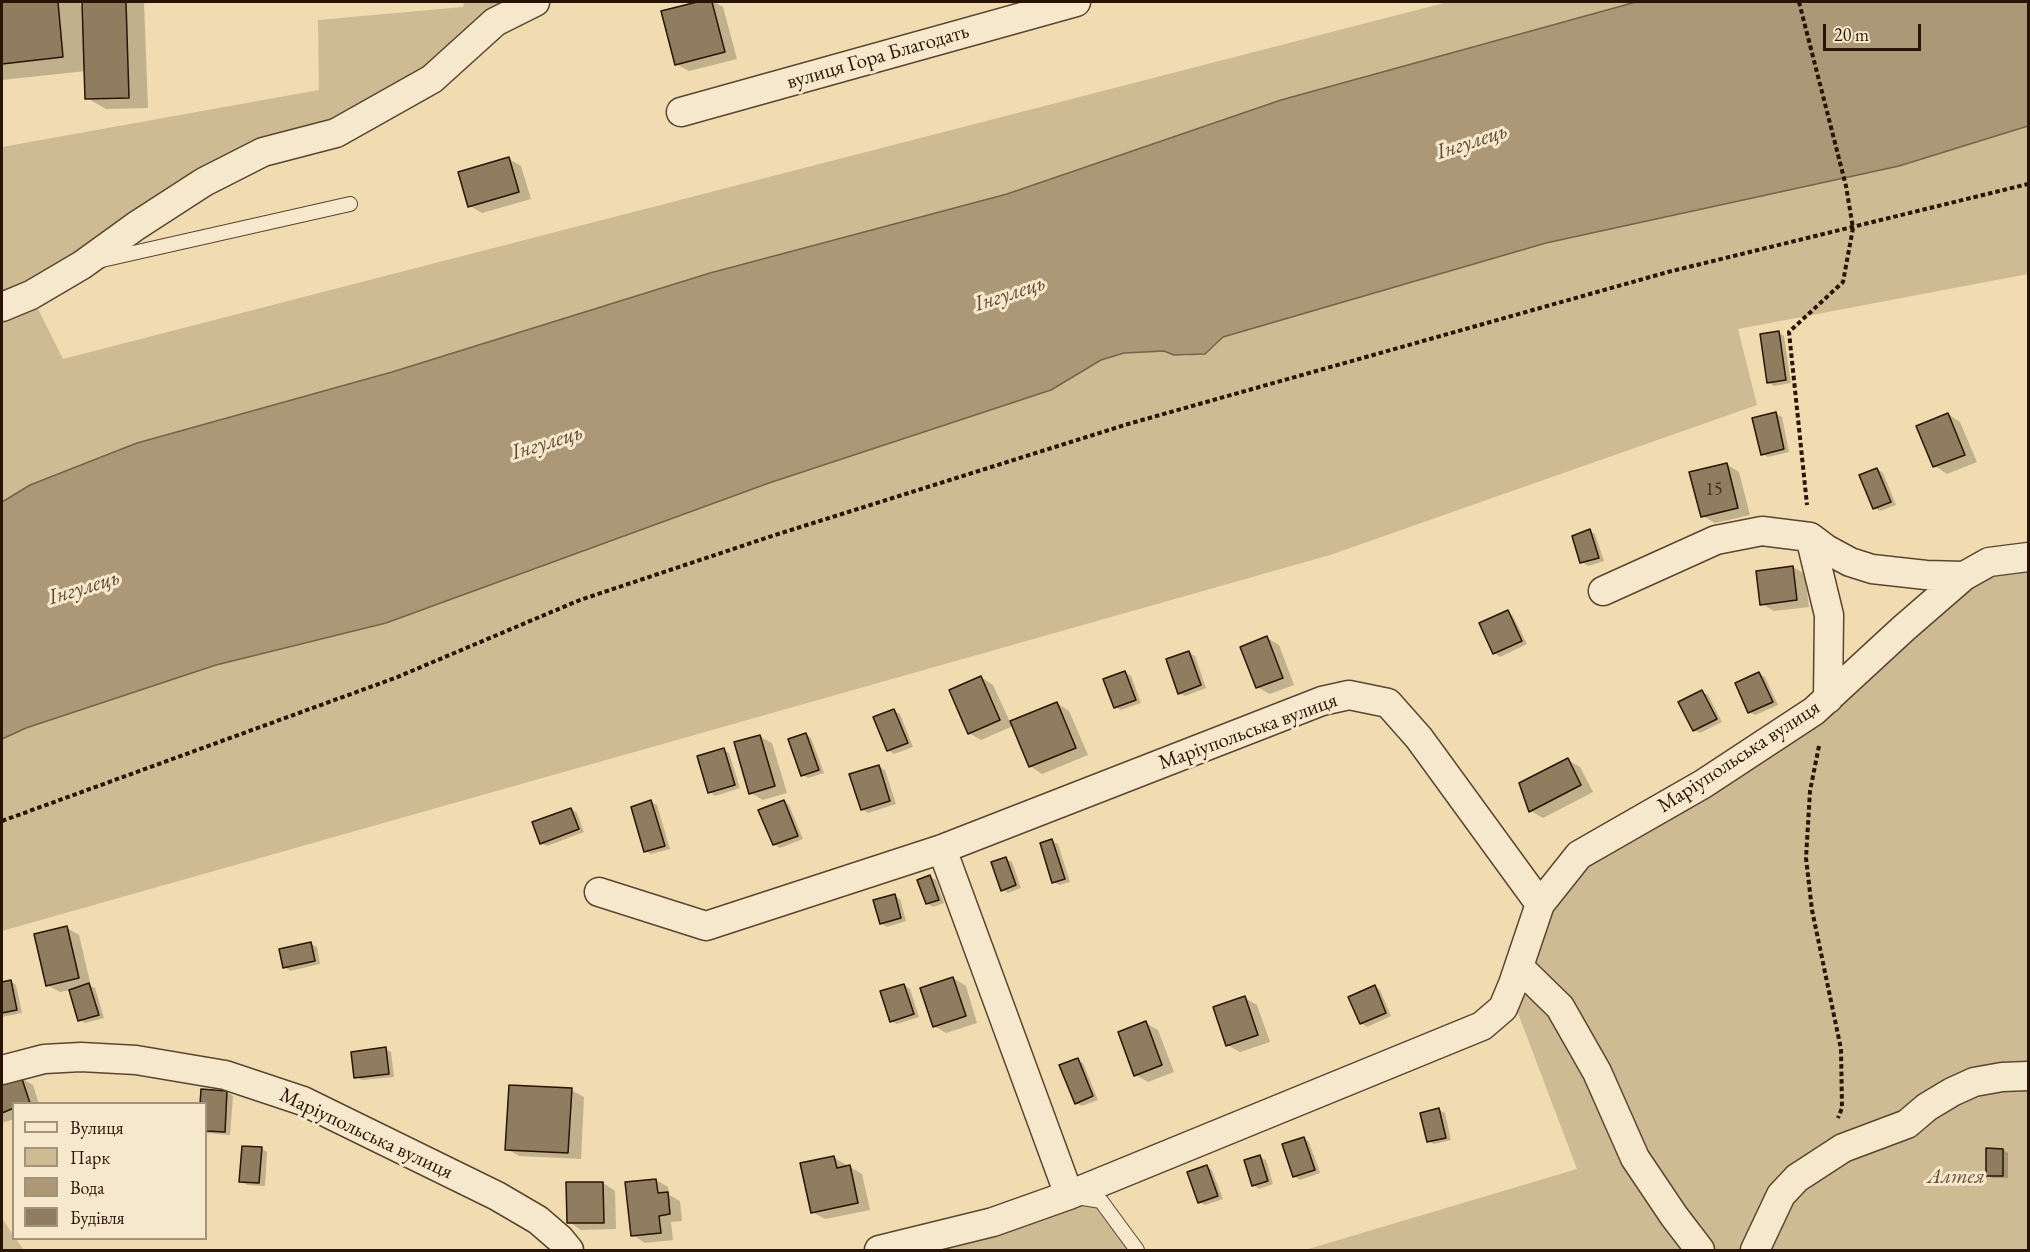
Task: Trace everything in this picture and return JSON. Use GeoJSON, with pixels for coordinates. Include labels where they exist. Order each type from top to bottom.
{"type":"FeatureCollection","features":[{"type":"Feature","properties":{"kind":"street"},"geometry":{"type":"LineString","coordinates":[[2,307],[31,295],[82,265],[136,226],[204,182],[263,152],[336,133],[432,79],[495,22],[535,2]]}},
{"type":"Feature","properties":{"kind":"street","name":"вулиця Гора Благодать"},"geometry":{"type":"LineString","coordinates":[[681,112],[1076,2]]}},
{"type":"Feature","properties":{"kind":"street"},"geometry":{"type":"LineString","coordinates":[[1603,591],[1716,540],[1762,531],[1810,537],[1850,562],[1872,569],[1926,575],[1964,576]]}},
{"type":"Feature","properties":{"kind":"street"},"geometry":{"type":"LineString","coordinates":[[1810,537],[1828,615],[1828,699]]}},
{"type":"Feature","properties":{"kind":"street","name":"Маріупольська вулиця"},"geometry":{"type":"LineString","coordinates":[[879,1251],[993,1222],[1069,1195],[1482,1026],[1503,1008],[1540,904],[1579,855],[1703,783],[1815,711],[1964,576],[1989,562],[2028,557]]}},
{"type":"Feature","properties":{"kind":"street","name":"Маріупольська вулиця"},"geometry":{"type":"LineString","coordinates":[[599,892],[705,926],[942,849],[1322,701],[1349,695],[1388,703],[1419,738],[1540,904]]}},
{"type":"Feature","properties":{"kind":"street"},"geometry":{"type":"LineString","coordinates":[[942,849],[1069,1195]]}},
{"type":"Feature","properties":{"kind":"street"},"geometry":{"type":"LineString","coordinates":[[1519,967],[1560,1007],[1597,1072],[1635,1158],[1700,1251]]}},
{"type":"Feature","properties":{"kind":"street","name":"Маріупольська вулиця"},"geometry":{"type":"LineString","coordinates":[[2,1070],[44,1059],[81,1057],[136,1060],[225,1075],[303,1101],[497,1196],[538,1221],[560,1239],[569,1251]]}},
{"type":"Feature","properties":{"kind":"street"},"geometry":{"type":"LineString","coordinates":[[1755,1251],[1781,1195],[1797,1178],[1843,1148],[1907,1124],[1935,1102],[1974,1082],[2002,1077],[2028,1076]]}},
{"type":"Feature","properties":{"kind":"lane"},"geometry":{"type":"LineString","coordinates":[[82,265],[350,204]]}},
{"type":"Feature","properties":{"kind":"lane"},"geometry":{"type":"LineString","coordinates":[[1069,1195],[1101,1201],[1137,1251]]}},
{"type":"Feature","properties":{"kind":"path"},"geometry":{"type":"LineString","coordinates":[[1799,2],[1846,186],[1853,228],[1843,282],[1789,332],[1810,537]]}},
{"type":"Feature","properties":{"kind":"path"},"geometry":{"type":"LineString","coordinates":[[2,822],[395,678],[580,600],[775,535],[1128,424],[1668,272],[2028,184]]}},
{"type":"Feature","properties":{"kind":"path"},"geometry":{"type":"LineString","coordinates":[[1819,745],[1810,791],[1806,858],[1812,910],[1841,1048],[1842,1108],[1819,1164]]}},
{"type":"Feature","properties":{"kind":"green space"},"geometry":{"type":"Polygon","coordinates":[[[464,2],[535,2],[432,79],[263,152],[31,295],[63,359],[1448,2],[1636,2],[1281,100],[1007,194],[710,273],[392,372],[137,443],[30,485],[2,502],[2,147],[319,90],[318,20],[463,7],[464,2]]]}},
{"type":"Feature","properties":{"kind":"green space"},"geometry":{"type":"Polygon","coordinates":[[[2028,126],[2028,274],[1738,329],[1757,405],[1330,555],[2,931],[2,739],[26,728],[216,665],[386,623],[769,483],[1051,390],[1101,360],[1124,353],[1164,351],[1186,356],[1210,350],[1223,337],[1546,243],[1899,166],[2028,126]]]}},
{"type":"Feature","properties":{"kind":"green space","name":"Алтея"},"geometry":{"type":"Polygon","coordinates":[[[2028,557],[2028,1250],[1305,1250],[1577,1169],[1510,992],[1579,855],[1703,784],[1964,576],[2028,557]]]}},
{"type":"Feature","properties":{"kind":"green space"},"geometry":{"type":"Polygon","coordinates":[[[1101,1201],[1142,1250],[883,1250],[993,1222],[1101,1201]]]}},
{"type":"Feature","properties":{"kind":"green space"},"geometry":{"type":"Polygon","coordinates":[[[2,1218],[12,1233],[12,1240],[17,1240],[24,1250],[2,1250],[2,1218]]]}},
{"type":"Feature","properties":{"kind":"water","name":"Інгулець"},"geometry":{"type":"Polygon","coordinates":[[[1636,2],[2028,2],[2028,126],[1899,166],[1546,243],[1223,337],[1205,354],[1174,355],[1164,351],[1124,353],[1101,360],[1051,390],[769,483],[386,623],[216,665],[26,728],[2,739],[2,502],[30,485],[137,443],[392,372],[710,273],[1007,194],[1281,100],[1636,2]]]}},
{"type":"Feature","properties":{"kind":"building"},"geometry":{"type":"Polygon","coordinates":[[[2,2],[58,2],[63,57],[2,64],[2,2]]]}},
{"type":"Feature","properties":{"kind":"building"},"geometry":{"type":"Polygon","coordinates":[[[82,2],[126,2],[129,98],[85,99],[82,2]]]}},
{"type":"Feature","properties":{"kind":"building"},"geometry":{"type":"Polygon","coordinates":[[[697,2],[712,2],[725,52],[675,65],[661,11],[697,2]]]}},
{"type":"Feature","properties":{"kind":"building"},"geometry":{"type":"Polygon","coordinates":[[[509,157],[519,192],[468,207],[458,172],[509,157]]]}},
{"type":"Feature","properties":{"kind":"building"},"geometry":{"type":"Polygon","coordinates":[[[1779,331],[1786,380],[1767,383],[1760,334],[1779,331]]]}},
{"type":"Feature","properties":{"kind":"building"},"geometry":{"type":"Polygon","coordinates":[[[1776,412],[1784,449],[1761,455],[1752,418],[1776,412]]]}},
{"type":"Feature","properties":{"kind":"building"},"geometry":{"type":"Polygon","coordinates":[[[1948,413],[1965,455],[1933,467],[1916,426],[1948,413]]]}},
{"type":"Feature","properties":{"kind":"building"},"geometry":{"type":"Polygon","coordinates":[[[1727,463],[1738,508],[1701,517],[1689,472],[1727,463]]]}},
{"type":"Feature","properties":{"kind":"building"},"geometry":{"type":"Polygon","coordinates":[[[1877,468],[1891,502],[1873,509],[1859,475],[1877,468]]]}},
{"type":"Feature","properties":{"kind":"building"},"geometry":{"type":"Polygon","coordinates":[[[1590,529],[1599,558],[1580,563],[1572,536],[1590,529]]]}},
{"type":"Feature","properties":{"kind":"building"},"geometry":{"type":"Polygon","coordinates":[[[1793,566],[1797,600],[1760,605],[1756,571],[1793,566]]]}},
{"type":"Feature","properties":{"kind":"building"},"geometry":{"type":"Polygon","coordinates":[[[1508,610],[1522,641],[1493,654],[1479,623],[1508,610]]]}},
{"type":"Feature","properties":{"kind":"building"},"geometry":{"type":"Polygon","coordinates":[[[1267,636],[1283,678],[1256,688],[1240,647],[1267,636]]]}},
{"type":"Feature","properties":{"kind":"building"},"geometry":{"type":"Polygon","coordinates":[[[1189,651],[1201,685],[1178,694],[1166,659],[1189,651]]]}},
{"type":"Feature","properties":{"kind":"building"},"geometry":{"type":"Polygon","coordinates":[[[1125,671],[1136,700],[1114,708],[1103,679],[1125,671]]]}},
{"type":"Feature","properties":{"kind":"building"},"geometry":{"type":"Polygon","coordinates":[[[1759,672],[1773,702],[1748,713],[1735,683],[1759,672]]]}},
{"type":"Feature","properties":{"kind":"building"},"geometry":{"type":"Polygon","coordinates":[[[981,676],[1000,720],[968,734],[949,690],[981,676]]]}},
{"type":"Feature","properties":{"kind":"building"},"geometry":{"type":"Polygon","coordinates":[[[1702,690],[1717,719],[1693,731],[1678,702],[1702,690]]]}},
{"type":"Feature","properties":{"kind":"building"},"geometry":{"type":"Polygon","coordinates":[[[1057,702],[1076,748],[1029,767],[1010,721],[1057,702]]]}},
{"type":"Feature","properties":{"kind":"building"},"geometry":{"type":"Polygon","coordinates":[[[894,709],[908,743],[887,751],[873,717],[894,709]]]}},
{"type":"Feature","properties":{"kind":"building"},"geometry":{"type":"Polygon","coordinates":[[[806,733],[819,770],[801,776],[788,739],[806,733]]]}},
{"type":"Feature","properties":{"kind":"building"},"geometry":{"type":"Polygon","coordinates":[[[760,735],[775,786],[749,794],[734,742],[760,735]]]}},
{"type":"Feature","properties":{"kind":"building"},"geometry":{"type":"Polygon","coordinates":[[[724,748],[735,785],[708,793],[697,756],[724,748]]]}},
{"type":"Feature","properties":{"kind":"building"},"geometry":{"type":"Polygon","coordinates":[[[1568,758],[1581,785],[1529,812],[1519,783],[1568,758]]]}},
{"type":"Feature","properties":{"kind":"building"},"geometry":{"type":"Polygon","coordinates":[[[879,765],[890,801],[861,810],[849,774],[879,765]]]}},
{"type":"Feature","properties":{"kind":"building"},"geometry":{"type":"Polygon","coordinates":[[[651,800],[665,846],[644,852],[631,807],[651,800]]]}},
{"type":"Feature","properties":{"kind":"building"},"geometry":{"type":"Polygon","coordinates":[[[784,800],[798,836],[773,845],[758,810],[784,800]]]}},
{"type":"Feature","properties":{"kind":"building"},"geometry":{"type":"Polygon","coordinates":[[[571,808],[579,829],[540,844],[532,822],[571,808]]]}},
{"type":"Feature","properties":{"kind":"building"},"geometry":{"type":"Polygon","coordinates":[[[1052,839],[1065,879],[1052,883],[1040,843],[1052,839]]]}},
{"type":"Feature","properties":{"kind":"building"},"geometry":{"type":"Polygon","coordinates":[[[1006,857],[1016,885],[1001,891],[991,862],[1006,857]]]}},
{"type":"Feature","properties":{"kind":"building"},"geometry":{"type":"Polygon","coordinates":[[[930,875],[939,900],[926,904],[917,880],[930,875]]]}},
{"type":"Feature","properties":{"kind":"building"},"geometry":{"type":"Polygon","coordinates":[[[895,894],[901,918],[880,924],[873,900],[895,894]]]}},
{"type":"Feature","properties":{"kind":"building"},"geometry":{"type":"Polygon","coordinates":[[[67,926],[79,978],[46,986],[34,934],[67,926]]]}},
{"type":"Feature","properties":{"kind":"building"},"geometry":{"type":"Polygon","coordinates":[[[311,942],[315,961],[283,968],[279,949],[311,942]]]}},
{"type":"Feature","properties":{"kind":"building"},"geometry":{"type":"Polygon","coordinates":[[[953,977],[966,1016],[933,1027],[920,988],[953,977]]]}},
{"type":"Feature","properties":{"kind":"building"},"geometry":{"type":"Polygon","coordinates":[[[11,980],[17,1010],[2,1013],[2,982],[11,980]]]}},
{"type":"Feature","properties":{"kind":"building"},"geometry":{"type":"Polygon","coordinates":[[[89,983],[99,1015],[78,1021],[69,990],[89,983]]]}},
{"type":"Feature","properties":{"kind":"building"},"geometry":{"type":"Polygon","coordinates":[[[904,984],[914,1014],[890,1022],[880,991],[904,984]]]}},
{"type":"Feature","properties":{"kind":"building"},"geometry":{"type":"Polygon","coordinates":[[[1375,985],[1386,1013],[1360,1024],[1348,997],[1375,985]]]}},
{"type":"Feature","properties":{"kind":"building"},"geometry":{"type":"Polygon","coordinates":[[[1245,996],[1258,1035],[1226,1046],[1213,1007],[1245,996]]]}},
{"type":"Feature","properties":{"kind":"building"},"geometry":{"type":"Polygon","coordinates":[[[1146,1021],[1162,1065],[1134,1076],[1118,1032],[1146,1021]]]}},
{"type":"Feature","properties":{"kind":"building"},"geometry":{"type":"Polygon","coordinates":[[[386,1047],[389,1074],[354,1078],[351,1052],[386,1047]]]}},
{"type":"Feature","properties":{"kind":"building"},"geometry":{"type":"Polygon","coordinates":[[[1078,1058],[1093,1096],[1075,1104],[1059,1065],[1078,1058]]]}},
{"type":"Feature","properties":{"kind":"building"},"geometry":{"type":"Polygon","coordinates":[[[21,1076],[30,1102],[12,1102],[12,1109],[2,1113],[2,1083],[21,1076]]]}},
{"type":"Feature","properties":{"kind":"building"},"geometry":{"type":"Polygon","coordinates":[[[509,1085],[572,1088],[568,1153],[505,1150],[509,1085]]]}},
{"type":"Feature","properties":{"kind":"building"},"geometry":{"type":"Polygon","coordinates":[[[201,1089],[227,1091],[225,1132],[207,1131],[207,1102],[200,1102],[201,1089]]]}},
{"type":"Feature","properties":{"kind":"building"},"geometry":{"type":"Polygon","coordinates":[[[1439,1108],[1446,1138],[1427,1142],[1420,1113],[1439,1108]]]}},
{"type":"Feature","properties":{"kind":"building"},"geometry":{"type":"Polygon","coordinates":[[[1304,1137],[1315,1170],[1293,1177],[1282,1144],[1304,1137]]]}},
{"type":"Feature","properties":{"kind":"building"},"geometry":{"type":"Polygon","coordinates":[[[242,1146],[262,1147],[259,1183],[239,1182],[242,1146]]]}},
{"type":"Feature","properties":{"kind":"building"},"geometry":{"type":"Polygon","coordinates":[[[1986,1148],[2003,1149],[2003,1176],[1986,1176],[1986,1148]]]}},
{"type":"Feature","properties":{"kind":"building"},"geometry":{"type":"Polygon","coordinates":[[[1260,1155],[1268,1181],[1252,1186],[1244,1160],[1260,1155]]]}},
{"type":"Feature","properties":{"kind":"building"},"geometry":{"type":"Polygon","coordinates":[[[834,1156],[837,1168],[850,1165],[858,1203],[811,1213],[800,1163],[834,1156]]]}},
{"type":"Feature","properties":{"kind":"building"},"geometry":{"type":"Polygon","coordinates":[[[1207,1165],[1218,1196],[1198,1203],[1187,1172],[1207,1165]]]}},
{"type":"Feature","properties":{"kind":"building"},"geometry":{"type":"Polygon","coordinates":[[[656,1179],[658,1193],[668,1192],[670,1214],[659,1216],[661,1233],[631,1236],[625,1182],[656,1179]]]}},
{"type":"Feature","properties":{"kind":"building"},"geometry":{"type":"Polygon","coordinates":[[[566,1182],[603,1182],[604,1223],[567,1223],[566,1182]]]}}]}
